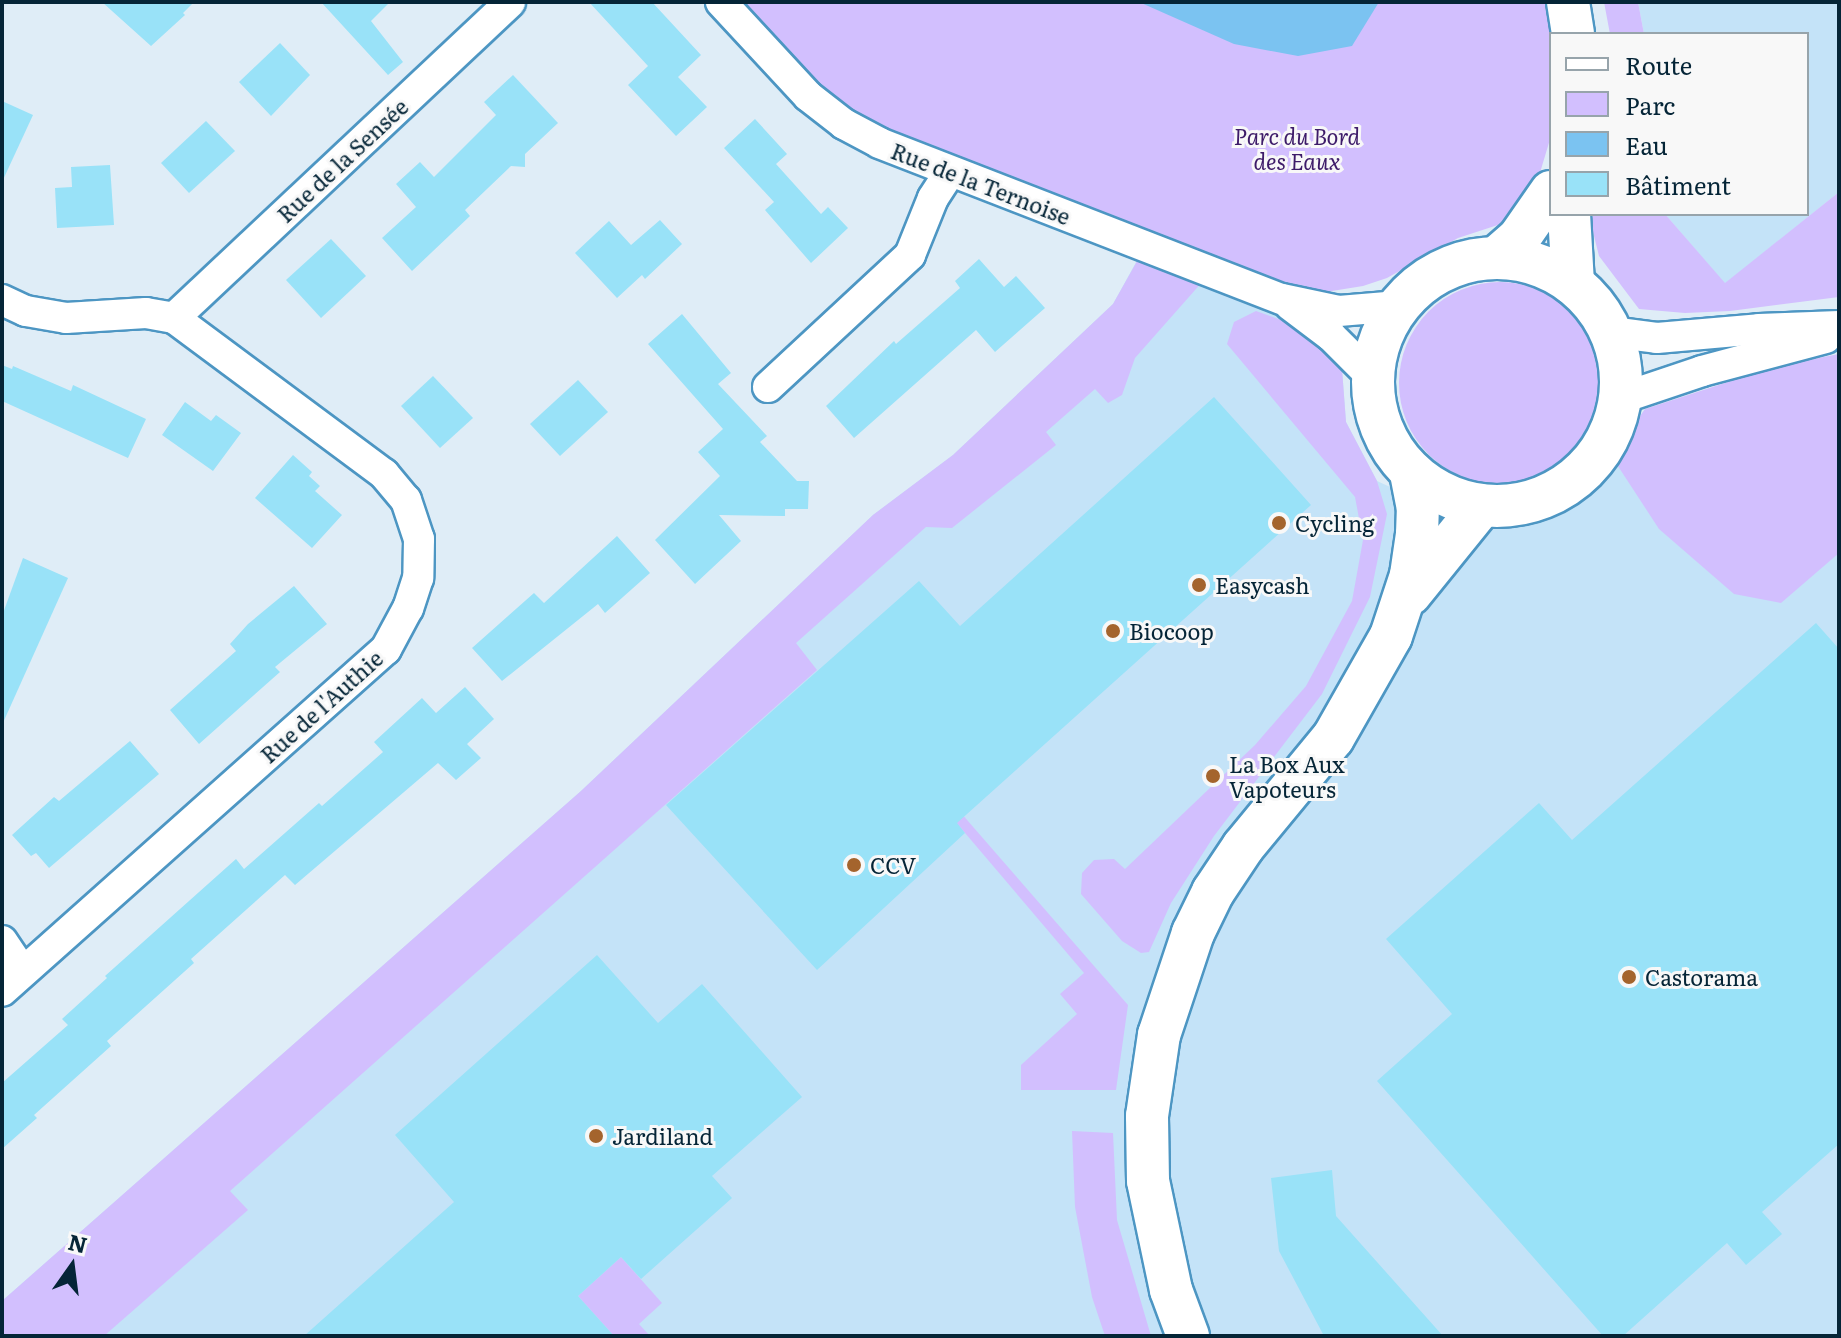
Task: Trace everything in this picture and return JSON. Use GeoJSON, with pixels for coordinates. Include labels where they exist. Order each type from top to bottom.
{"type":"FeatureCollection","features":[{"type":"Feature","properties":{"kind":"street","name":"Rue de la Sensée"},"geometry":{"type":"LineString","coordinates":[[174,318],[510,2]]}},
{"type":"Feature","properties":{"kind":"street","name":"Rue de la Ternoise"},"geometry":{"type":"LineString","coordinates":[[721,2],[808,96],[844,124],[950,172],[1282,299],[1339,311],[1399,306]]}},
{"type":"Feature","properties":{"kind":"street"},"geometry":{"type":"LineString","coordinates":[[1568,2],[1573,32]]}},
{"type":"Feature","properties":{"kind":"street"},"geometry":{"type":"LineString","coordinates":[[768,387],[910,255],[933,198],[950,172]]}},
{"type":"Feature","properties":{"kind":"street"},"geometry":{"type":"LineString","coordinates":[[1496,258],[1519,238],[1549,195]]}},
{"type":"Feature","properties":{"kind":"street"},"geometry":{"type":"LineString","coordinates":[[1569,216],[1573,284]]}},
{"type":"Feature","properties":{"kind":"street"},"geometry":{"type":"LineString","coordinates":[[1496,258],[1537,264],[1573,284],[1595,305],[1611,332],[1621,369],[1622,398],[1608,439],[1593,461],[1570,482],[1543,497],[1513,505],[1482,505],[1444,494],[1411,472],[1393,449],[1380,423],[1373,378],[1380,339],[1399,306],[1426,280],[1459,264],[1496,258]]}},
{"type":"Feature","properties":{"kind":"street","name":"Rue de la Ternoise"},"geometry":{"type":"LineString","coordinates":[[1282,299],[1331,336],[1373,378]]}},
{"type":"Feature","properties":{"kind":"street"},"geometry":{"type":"LineString","coordinates":[[2,300],[26,311],[66,318],[146,313],[174,318]]}},
{"type":"Feature","properties":{"kind":"street","name":"Rue de l'Authie"},"geometry":{"type":"LineString","coordinates":[[12,981],[386,649],[408,608],[418,578],[419,539],[415,526],[406,500],[384,474],[174,318]]}},
{"type":"Feature","properties":{"kind":"street"},"geometry":{"type":"LineString","coordinates":[[1611,332],[1657,338],[1839,326]]}},
{"type":"Feature","properties":{"kind":"street"},"geometry":{"type":"LineString","coordinates":[[1622,398],[1702,371],[1839,334]]}},
{"type":"Feature","properties":{"kind":"street"},"geometry":{"type":"LineString","coordinates":[[1403,606],[1417,534],[1418,509],[1411,472]]}},
{"type":"Feature","properties":{"kind":"street"},"geometry":{"type":"LineString","coordinates":[[1188,1336],[1171,1290],[1148,1181],[1147,1116],[1159,1035],[1193,933],[1213,892],[1243,847],[1333,738],[1385,648],[1403,606],[1435,559],[1482,505]]}},
{"type":"Feature","properties":{"kind":"street"},"geometry":{"type":"LineString","coordinates":[[2,941],[12,981]]}},
{"type":"Feature","properties":{"kind":"shaded area"},"geometry":{"type":"Polygon","coordinates":[[[1638,2],[1839,2],[1839,192],[1725,284],[1667,216],[1809,216],[1809,32],[1644,32],[1638,2]]]}},
{"type":"Feature","properties":{"kind":"shaded area"},"geometry":{"type":"Polygon","coordinates":[[[1145,246],[1282,299],[1300,327],[1342,369],[1346,422],[1377,481],[1476,526],[1553,507],[1612,457],[1645,409],[1839,354],[1839,1336],[2,1336],[2,1301],[581,791],[873,515],[953,455],[1113,304],[1145,246]]]}},
{"type":"Feature","properties":{"kind":"green space","name":"Parc du Bord des Eaux"},"geometry":{"type":"Polygon","coordinates":[[[721,2],[1548,2],[1553,32],[1549,32],[1549,143],[1533,196],[1507,222],[1458,238],[1387,278],[1363,286],[1282,299],[1211,272],[1135,358],[1122,395],[1108,403],[1095,389],[1046,432],[1056,445],[952,528],[926,527],[796,643],[817,670],[230,1191],[248,1210],[104,1336],[2,1336],[2,1301],[581,791],[873,515],[953,455],[1113,304],[1145,247],[879,143],[721,2]]]}},
{"type":"Feature","properties":{"kind":"green space"},"geometry":{"type":"Polygon","coordinates":[[[1604,2],[1638,2],[1644,32],[1610,32],[1604,2]]]}},
{"type":"Feature","properties":{"kind":"green space"},"geometry":{"type":"Polygon","coordinates":[[[1839,192],[1839,297],[1730,311],[1685,313],[1639,309],[1599,256],[1591,224],[1593,216],[1667,216],[1725,283],[1839,192]]]}},
{"type":"Feature","properties":{"kind":"green space"},"geometry":{"type":"Polygon","coordinates":[[[1500,282],[1538,290],[1556,299],[1571,312],[1584,327],[1593,345],[1601,383],[1593,421],[1584,439],[1571,454],[1556,467],[1538,476],[1500,484],[1462,476],[1444,467],[1429,454],[1416,439],[1407,421],[1399,383],[1407,345],[1416,327],[1429,312],[1444,299],[1462,290],[1500,282]]]}},
{"type":"Feature","properties":{"kind":"green space"},"geometry":{"type":"Polygon","coordinates":[[[1256,311],[1300,327],[1342,369],[1346,422],[1377,481],[1387,514],[1370,597],[1322,694],[1214,836],[1171,903],[1149,952],[1141,953],[1122,941],[1081,894],[1082,873],[1094,860],[1114,859],[1125,869],[1255,745],[1306,686],[1352,601],[1363,540],[1355,497],[1227,344],[1234,322],[1256,311]]]}},
{"type":"Feature","properties":{"kind":"green space"},"geometry":{"type":"Polygon","coordinates":[[[1839,354],[1839,553],[1781,603],[1734,594],[1659,529],[1612,457],[1645,409],[1777,366],[1839,354]]]}},
{"type":"Feature","properties":{"kind":"green space"},"geometry":{"type":"Polygon","coordinates":[[[961,813],[1128,1005],[1116,1090],[1021,1090],[1021,1065],[1077,1014],[1060,994],[1084,973],[954,820],[961,813]]]}},
{"type":"Feature","properties":{"kind":"green space"},"geometry":{"type":"Polygon","coordinates":[[[1072,1131],[1113,1133],[1117,1220],[1151,1336],[1105,1336],[1092,1297],[1075,1207],[1072,1131]]]}},
{"type":"Feature","properties":{"kind":"green space"},"geometry":{"type":"Polygon","coordinates":[[[621,1257],[662,1303],[639,1324],[650,1336],[614,1336],[578,1296],[621,1257]]]}},
{"type":"Feature","properties":{"kind":"water"},"geometry":{"type":"Polygon","coordinates":[[[1139,2],[1379,2],[1352,46],[1298,56],[1234,44],[1139,2]]]}},
{"type":"Feature","properties":{"kind":"building"},"geometry":{"type":"Polygon","coordinates":[[[102,2],[194,2],[183,13],[185,15],[151,46],[102,2]]]}},
{"type":"Feature","properties":{"kind":"building"},"geometry":{"type":"Polygon","coordinates":[[[321,2],[390,2],[371,21],[403,62],[388,75],[321,2]]]}},
{"type":"Feature","properties":{"kind":"building"},"geometry":{"type":"Polygon","coordinates":[[[589,2],[652,2],[701,55],[678,77],[707,107],[676,136],[628,85],[648,66],[589,2]]]}},
{"type":"Feature","properties":{"kind":"building"},"geometry":{"type":"Polygon","coordinates":[[[280,43],[310,75],[271,116],[239,82],[280,43]]]}},
{"type":"Feature","properties":{"kind":"building"},"geometry":{"type":"Polygon","coordinates":[[[513,75],[558,123],[525,154],[525,167],[511,166],[465,210],[470,216],[412,271],[382,238],[416,207],[396,184],[420,162],[434,177],[496,115],[484,102],[513,75]]]}},
{"type":"Feature","properties":{"kind":"building"},"geometry":{"type":"Polygon","coordinates":[[[2,101],[33,115],[2,182],[2,101]]]}},
{"type":"Feature","properties":{"kind":"building"},"geometry":{"type":"Polygon","coordinates":[[[755,119],[787,154],[776,164],[821,214],[828,207],[848,228],[811,263],[765,210],[774,202],[724,148],[755,119]]]}},
{"type":"Feature","properties":{"kind":"building"},"geometry":{"type":"Polygon","coordinates":[[[206,121],[235,151],[189,193],[161,163],[206,121]]]}},
{"type":"Feature","properties":{"kind":"building"},"geometry":{"type":"Polygon","coordinates":[[[110,165],[114,225],[57,228],[55,188],[72,187],[71,167],[110,165]]]}},
{"type":"Feature","properties":{"kind":"building"},"geometry":{"type":"Polygon","coordinates":[[[660,220],[682,244],[645,279],[642,275],[617,298],[575,253],[609,221],[631,245],[660,220]]]}},
{"type":"Feature","properties":{"kind":"building"},"geometry":{"type":"Polygon","coordinates":[[[331,239],[366,276],[321,318],[286,280],[331,239]]]}},
{"type":"Feature","properties":{"kind":"building"},"geometry":{"type":"Polygon","coordinates":[[[979,259],[1004,287],[1016,276],[1045,308],[995,352],[976,330],[854,438],[826,406],[894,341],[896,344],[960,288],[955,281],[979,259]]]}},
{"type":"Feature","properties":{"kind":"building"},"geometry":{"type":"Polygon","coordinates":[[[682,314],[731,373],[718,384],[767,436],[760,442],[797,481],[809,481],[808,509],[785,509],[785,516],[719,515],[741,541],[695,584],[655,540],[720,476],[698,452],[723,429],[648,344],[682,314]]]}},
{"type":"Feature","properties":{"kind":"building"},"geometry":{"type":"Polygon","coordinates":[[[2,365],[12,369],[13,366],[71,391],[73,385],[146,419],[128,458],[2,401],[2,365]]]}},
{"type":"Feature","properties":{"kind":"building"},"geometry":{"type":"Polygon","coordinates":[[[433,376],[473,418],[440,448],[401,406],[433,376]]]}},
{"type":"Feature","properties":{"kind":"building"},"geometry":{"type":"Polygon","coordinates":[[[578,380],[608,412],[560,456],[530,424],[578,380]]]}},
{"type":"Feature","properties":{"kind":"building"},"geometry":{"type":"Polygon","coordinates":[[[1214,397],[1311,505],[957,823],[965,833],[817,970],[666,805],[919,581],[960,626],[1214,397]]]}},
{"type":"Feature","properties":{"kind":"building"},"geometry":{"type":"Polygon","coordinates":[[[185,402],[211,421],[216,415],[241,433],[213,471],[162,435],[185,402]]]}},
{"type":"Feature","properties":{"kind":"building"},"geometry":{"type":"Polygon","coordinates":[[[293,455],[312,472],[309,476],[320,486],[315,491],[342,515],[312,548],[255,498],[293,455]]]}},
{"type":"Feature","properties":{"kind":"building"},"geometry":{"type":"Polygon","coordinates":[[[617,536],[650,573],[605,613],[598,604],[502,681],[472,648],[534,593],[544,603],[617,536]]]}},
{"type":"Feature","properties":{"kind":"building"},"geometry":{"type":"Polygon","coordinates":[[[23,558],[68,578],[2,725],[2,616],[23,558]]]}},
{"type":"Feature","properties":{"kind":"building"},"geometry":{"type":"Polygon","coordinates":[[[294,586],[327,624],[275,667],[280,672],[199,744],[170,710],[236,651],[230,644],[248,624],[294,586]]]}},
{"type":"Feature","properties":{"kind":"building","name":"Castorama"},"geometry":{"type":"Polygon","coordinates":[[[1816,623],[1839,649],[1839,1144],[1762,1212],[1782,1234],[1746,1265],[1727,1243],[1623,1336],[1603,1336],[1377,1081],[1452,1014],[1386,939],[1539,803],[1572,840],[1816,623]]]}},
{"type":"Feature","properties":{"kind":"building"},"geometry":{"type":"Polygon","coordinates":[[[465,687],[494,719],[467,744],[481,758],[456,780],[438,763],[295,885],[285,875],[191,959],[194,963],[107,1041],[111,1046],[34,1115],[37,1118],[2,1149],[2,1083],[68,1025],[62,1019],[107,978],[105,976],[236,859],[244,869],[319,803],[322,806],[383,752],[374,742],[422,698],[436,713],[465,687]]]}},
{"type":"Feature","properties":{"kind":"building"},"geometry":{"type":"Polygon","coordinates":[[[130,741],[159,774],[49,868],[36,853],[31,856],[12,835],[54,797],[59,801],[130,741]]]}},
{"type":"Feature","properties":{"kind":"building","name":"Jardiland"},"geometry":{"type":"Polygon","coordinates":[[[597,955],[658,1023],[702,984],[802,1097],[712,1176],[732,1198],[641,1279],[621,1257],[578,1296],[614,1336],[304,1336],[454,1202],[395,1135],[597,955]]]}},
{"type":"Feature","properties":{"kind":"building"},"geometry":{"type":"Polygon","coordinates":[[[1332,1170],[1336,1216],[1443,1336],[1324,1336],[1279,1251],[1271,1178],[1332,1170]]]}},
{"type":"Feature","properties":{"kind":"place","name":"Cycling"},"geometry":{"type":"Point","coordinates":[1279,523]}},
{"type":"Feature","properties":{"kind":"place","name":"Easycash"},"geometry":{"type":"Point","coordinates":[1199,585]}},
{"type":"Feature","properties":{"kind":"place","name":"Biocoop"},"geometry":{"type":"Point","coordinates":[1113,631]}},
{"type":"Feature","properties":{"kind":"place","name":"La Box Aux Vapoteurs"},"geometry":{"type":"Point","coordinates":[1213,776]}},
{"type":"Feature","properties":{"kind":"place","name":"CCV"},"geometry":{"type":"Point","coordinates":[854,865]}},
{"type":"Feature","properties":{"kind":"place","name":"Castorama"},"geometry":{"type":"Point","coordinates":[1629,977]}},
{"type":"Feature","properties":{"kind":"place","name":"Jardiland"},"geometry":{"type":"Point","coordinates":[596,1136]}}]}
